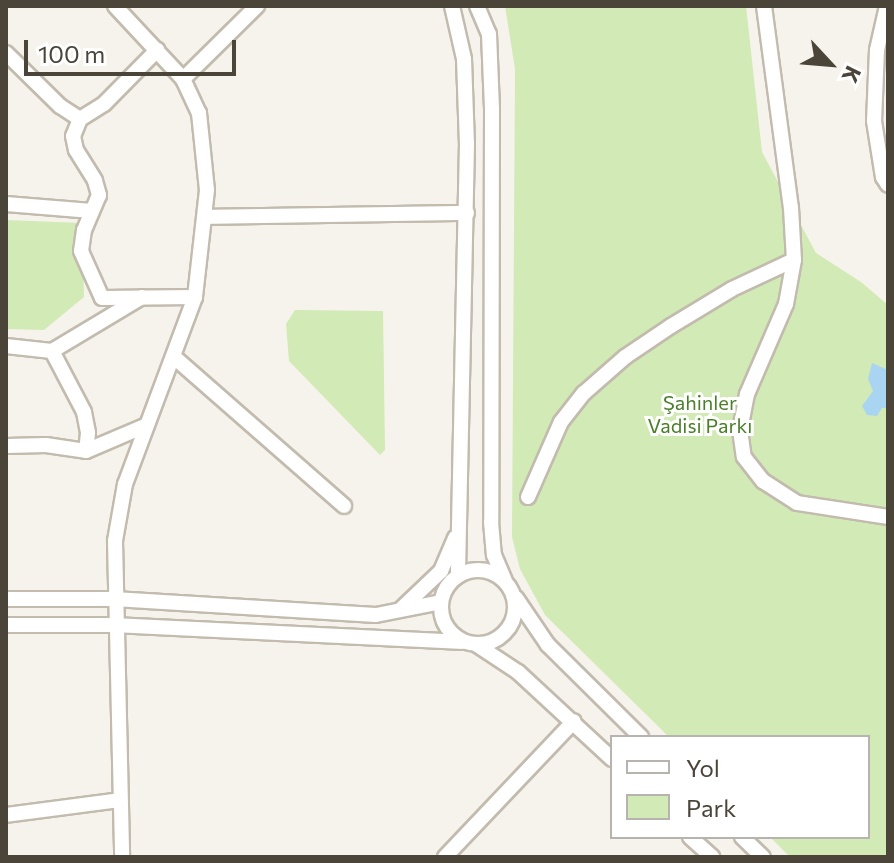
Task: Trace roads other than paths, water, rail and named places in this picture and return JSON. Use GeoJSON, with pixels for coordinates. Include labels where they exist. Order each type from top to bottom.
{"type":"FeatureCollection","features":[{"type":"Feature","properties":{"kind":"street"},"geometry":{"type":"LineString","coordinates":[[115,6],[183,79],[199,113],[207,190],[195,297],[125,484],[115,541],[122,857]]}},
{"type":"Feature","properties":{"kind":"street"},"geometry":{"type":"LineString","coordinates":[[183,79],[257,6]]}},
{"type":"Feature","properties":{"kind":"street"},"geometry":{"type":"LineString","coordinates":[[452,6],[464,59],[467,213],[458,576]]}},
{"type":"Feature","properties":{"kind":"street"},"geometry":{"type":"LineString","coordinates":[[477,6],[489,34],[492,109],[491,522],[494,555],[505,581],[548,645],[639,735]]}},
{"type":"Feature","properties":{"kind":"street"},"geometry":{"type":"LineString","coordinates":[[764,6],[791,208],[794,260],[786,304],[747,394],[740,430],[744,457],[763,481],[797,503],[888,517]]}},
{"type":"Feature","properties":{"kind":"street"},"geometry":{"type":"LineString","coordinates":[[887,6],[877,50],[874,121],[883,177],[888,185]]}},
{"type":"Feature","properties":{"kind":"street"},"geometry":{"type":"LineString","coordinates":[[157,50],[104,104],[80,119],[73,136],[76,150],[95,181],[99,195],[84,230],[81,251],[102,298],[146,295],[195,297]]}},
{"type":"Feature","properties":{"kind":"street"},"geometry":{"type":"LineString","coordinates":[[6,53],[60,106],[80,119]]}},
{"type":"Feature","properties":{"kind":"street"},"geometry":{"type":"LineString","coordinates":[[6,204],[92,211]]}},
{"type":"Feature","properties":{"kind":"street"},"geometry":{"type":"LineString","coordinates":[[205,217],[467,213]]}},
{"type":"Feature","properties":{"kind":"street"},"geometry":{"type":"LineString","coordinates":[[528,497],[561,422],[584,393],[625,357],[671,326],[732,289],[794,260]]}},
{"type":"Feature","properties":{"kind":"street"},"geometry":{"type":"LineString","coordinates":[[6,346],[52,351],[146,295]]}},
{"type":"Feature","properties":{"kind":"street"},"geometry":{"type":"LineString","coordinates":[[52,351],[84,412],[88,433],[86,451]]}},
{"type":"Feature","properties":{"kind":"street"},"geometry":{"type":"LineString","coordinates":[[174,357],[344,506]]}},
{"type":"Feature","properties":{"kind":"street"},"geometry":{"type":"LineString","coordinates":[[6,446],[46,445],[86,451],[147,425]]}},
{"type":"Feature","properties":{"kind":"street"},"geometry":{"type":"LineString","coordinates":[[400,610],[441,571],[459,531]]}},
{"type":"Feature","properties":{"kind":"street"},"geometry":{"type":"LineString","coordinates":[[462,642],[449,632],[442,617],[441,602],[447,587],[471,569],[490,572],[505,581]]}},
{"type":"Feature","properties":{"kind":"street"},"geometry":{"type":"LineString","coordinates":[[6,625],[115,625],[477,645],[493,642],[505,635],[513,623],[514,596]]}},
{"type":"Feature","properties":{"kind":"street"},"geometry":{"type":"LineString","coordinates":[[6,599],[114,599],[376,615],[441,602]]}},
{"type":"Feature","properties":{"kind":"street"},"geometry":{"type":"LineString","coordinates":[[477,645],[518,672],[610,757]]}},
{"type":"Feature","properties":{"kind":"street"},"geometry":{"type":"LineString","coordinates":[[445,857],[574,721]]}},
{"type":"Feature","properties":{"kind":"street"},"geometry":{"type":"LineString","coordinates":[[6,815],[120,800]]}},
{"type":"Feature","properties":{"kind":"street"},"geometry":{"type":"LineString","coordinates":[[692,839],[712,857]]}},
{"type":"Feature","properties":{"kind":"street"},"geometry":{"type":"LineString","coordinates":[[744,839],[763,857]]}},
{"type":"Feature","properties":{"kind":"water"},"geometry":{"type":"Polygon","coordinates":[[[872,363],[888,370],[888,408],[882,408],[877,416],[867,415],[862,406],[873,391],[868,379],[872,363]]]}},
{"type":"Feature","properties":{"kind":"park label","name":"Şahinler Vadisi Parkı"},"geometry":{"type":"Point","coordinates":[700,414]}}]}
